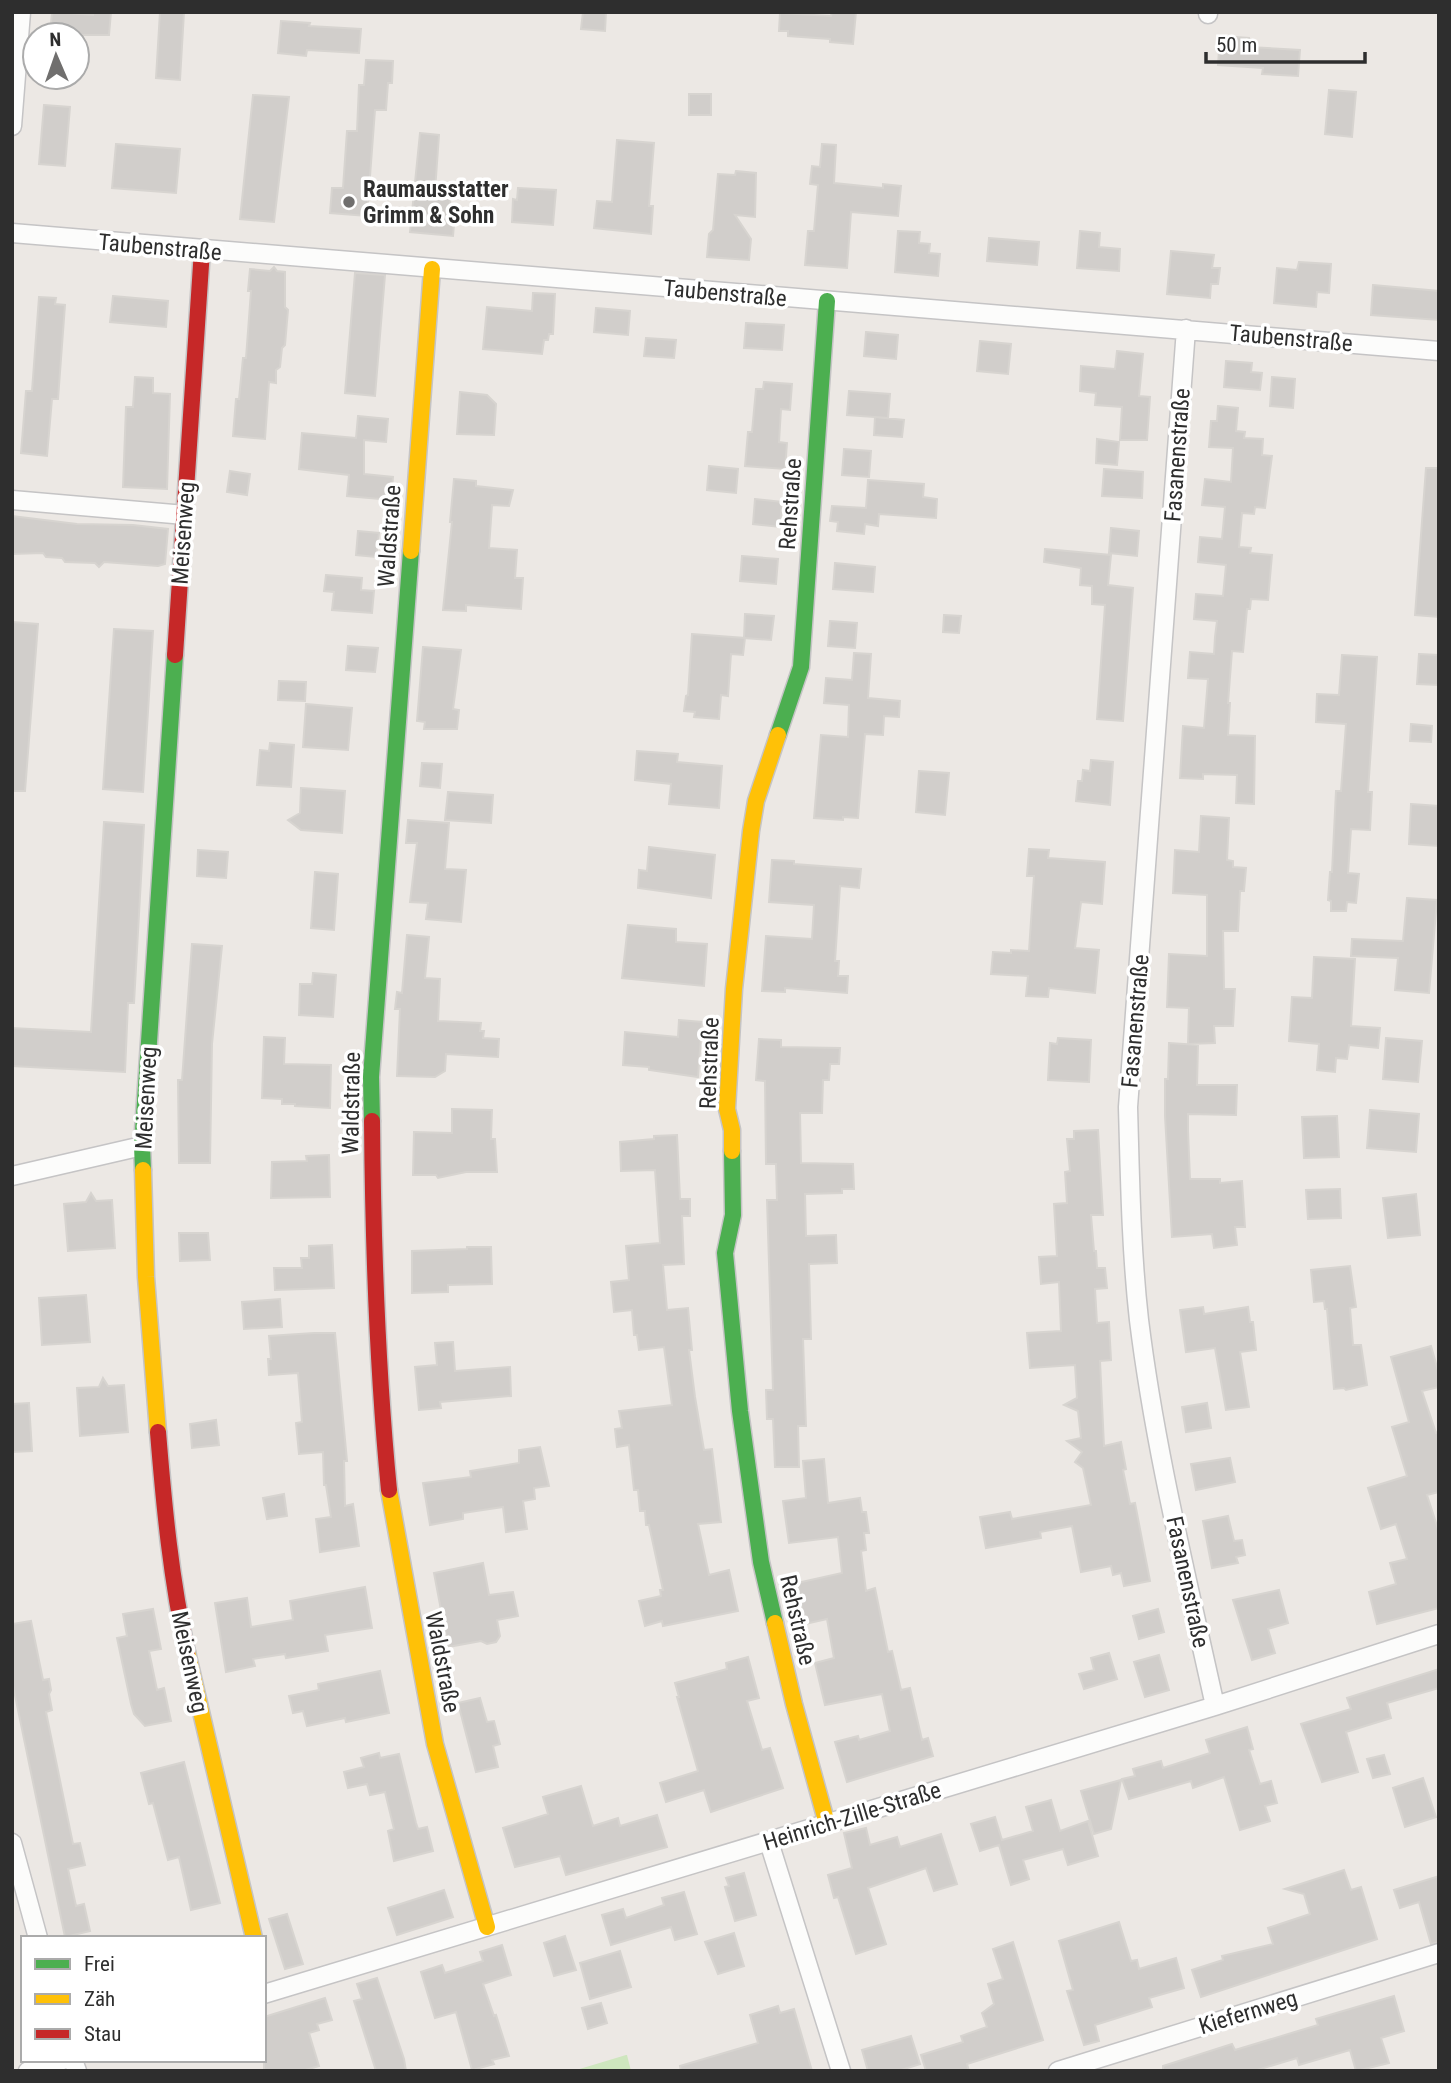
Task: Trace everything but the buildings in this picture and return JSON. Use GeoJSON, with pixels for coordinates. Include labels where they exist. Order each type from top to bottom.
{"type":"FeatureCollection","features":[{"type":"Feature","properties":{"kind":"street"},"geometry":{"type":"LineString","coordinates":[[12,126],[21,12]]}},
{"type":"Feature","properties":{"kind":"street","name":"Taubenstraße"},"geometry":{"type":"LineString","coordinates":[[12,233],[1439,351]]}},
{"type":"Feature","properties":{"kind":"street","name":"Meisenweg"},"geometry":{"type":"LineString","coordinates":[[202,250],[142,1146],[146,1277],[163,1497],[178,1612],[254,1936]]}},
{"type":"Feature","properties":{"kind":"street","name":"Waldstraße"},"geometry":{"type":"LineString","coordinates":[[432,269],[371,1077],[373,1247],[389,1489],[435,1744],[487,1927]]}},
{"type":"Feature","properties":{"kind":"street","name":"Rehstraße"},"geometry":{"type":"LineString","coordinates":[[827,301],[801,667],[756,801],[751,831],[733,1002],[727,1109],[732,1129],[733,1215],[725,1253],[740,1411],[761,1562],[794,1704],[827,1824]]}},
{"type":"Feature","properties":{"kind":"street","name":"Fasanenstraße"},"geometry":{"type":"LineString","coordinates":[[1186,329],[1128,1107],[1130,1215],[1140,1321],[1161,1456],[1215,1706]]}},
{"type":"Feature","properties":{"kind":"street"},"geometry":{"type":"LineString","coordinates":[[12,500],[185,515]]}},
{"type":"Feature","properties":{"kind":"street"},"geometry":{"type":"LineString","coordinates":[[12,1176],[142,1146]]}},
{"type":"Feature","properties":{"kind":"street","name":"Heinrich-Zille-Straße"},"geometry":{"type":"LineString","coordinates":[[266,1988],[487,1927],[769,1842],[1215,1706],[1439,1634]]}},
{"type":"Feature","properties":{"kind":"street"},"geometry":{"type":"LineString","coordinates":[[769,1842],[841,2071]]}},
{"type":"Feature","properties":{"kind":"street"},"geometry":{"type":"LineString","coordinates":[[12,1843],[37,1936]]}},
{"type":"Feature","properties":{"kind":"street","name":"Kiefernweg"},"geometry":{"type":"LineString","coordinates":[[1058,2071],[1439,1953]]}},
{"type":"Feature","properties":{"kind":"street"},"geometry":{"type":"LineString","coordinates":[[28,2071],[57,2062]]}},
{"type":"Feature","properties":{"kind":"green space"},"geometry":{"type":"Polygon","coordinates":[[[626,2055],[631,2071],[573,2071],[626,2055]]]}},
{"type":"Feature","properties":{"kind":"traffic: fast"},"geometry":{"type":"LineString","coordinates":[[778,735],[801,667],[827,301]]}},
{"type":"Feature","properties":{"kind":"traffic: fast"},"geometry":{"type":"LineString","coordinates":[[372,1121],[371,1077],[411,551]]}},
{"type":"Feature","properties":{"kind":"traffic: fast"},"geometry":{"type":"LineString","coordinates":[[143,1170],[142,1146],[175,655]]}},
{"type":"Feature","properties":{"kind":"traffic: fast"},"geometry":{"type":"LineString","coordinates":[[732,1151],[733,1215],[725,1253],[740,1411],[761,1562],[775,1623]]}},
{"type":"Feature","properties":{"kind":"traffic: slow"},"geometry":{"type":"LineString","coordinates":[[411,551],[432,269]]}},
{"type":"Feature","properties":{"kind":"traffic: slow"},"geometry":{"type":"LineString","coordinates":[[732,1151],[732,1130],[727,1109],[734,989],[751,831],[756,801],[778,735]]}},
{"type":"Feature","properties":{"kind":"traffic: slow"},"geometry":{"type":"LineString","coordinates":[[143,1170],[146,1277],[158,1432]]}},
{"type":"Feature","properties":{"kind":"traffic: slow"},"geometry":{"type":"LineString","coordinates":[[389,1490],[435,1744],[487,1927]]}},
{"type":"Feature","properties":{"kind":"traffic: slow"},"geometry":{"type":"LineString","coordinates":[[775,1623],[827,1824]]}},
{"type":"Feature","properties":{"kind":"traffic: slow"},"geometry":{"type":"LineString","coordinates":[[187,1652],[254,1936]]}},
{"type":"Feature","properties":{"kind":"traffic: jam"},"geometry":{"type":"LineString","coordinates":[[175,655],[202,250]]}},
{"type":"Feature","properties":{"kind":"traffic: jam"},"geometry":{"type":"LineString","coordinates":[[372,1121],[376,1306],[389,1490]]}},
{"type":"Feature","properties":{"kind":"traffic: jam"},"geometry":{"type":"LineString","coordinates":[[158,1432],[172,1570],[187,1652]]}},
{"type":"Feature","properties":{"kind":"place","name":"Raumausstatter Grimm & Sohn"},"geometry":{"type":"Point","coordinates":[349,202]}}]}
